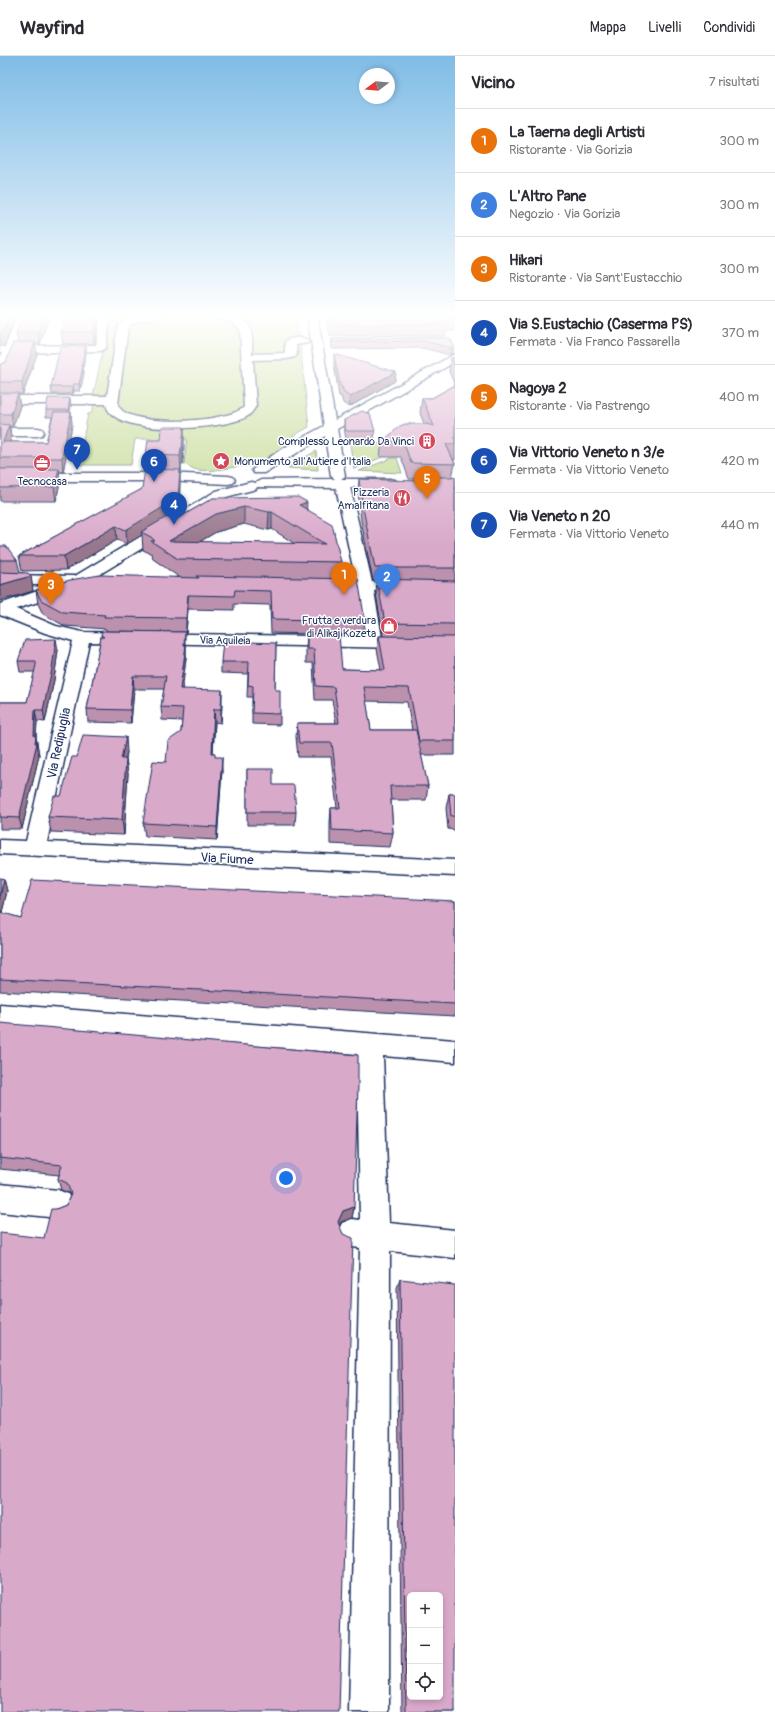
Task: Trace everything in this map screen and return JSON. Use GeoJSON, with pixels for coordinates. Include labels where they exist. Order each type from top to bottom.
{"type":"FeatureCollection","features":[{"type":"Feature","properties":{"kind":"street"},"geometry":{"type":"LineString","coordinates":[[113,391],[112,400],[115,412],[129,420],[149,423],[205,424],[239,416],[247,412],[250,406],[249,391]]}},
{"type":"Feature","properties":{"kind":"street"},"geometry":{"type":"LineString","coordinates":[[324,391],[340,480],[348,537],[365,586],[374,642]]}},
{"type":"Feature","properties":{"kind":"street"},"geometry":{"type":"LineString","coordinates":[[0,609],[48,594],[80,580],[221,494],[259,478],[285,453],[395,391]]}},
{"type":"Feature","properties":{"kind":"street"},"geometry":{"type":"LineString","coordinates":[[0,400],[112,400]]}},
{"type":"Feature","properties":{"kind":"street"},"geometry":{"type":"LineString","coordinates":[[0,432],[38,432]]}},
{"type":"Feature","properties":{"kind":"street"},"geometry":{"type":"LineString","coordinates":[[235,475],[239,485],[259,478]]}},
{"type":"Feature","properties":{"kind":"street"},"geometry":{"type":"LineString","coordinates":[[221,494],[235,475]]}},
{"type":"Feature","properties":{"kind":"street"},"geometry":{"type":"LineString","coordinates":[[0,477],[164,477],[235,475],[281,483],[340,480],[397,483]]}},
{"type":"Feature","properties":{"kind":"street"},"geometry":{"type":"LineString","coordinates":[[207,503],[245,502]]}},
{"type":"Feature","properties":{"kind":"street"},"geometry":{"type":"LineString","coordinates":[[0,580],[80,580],[111,582]]}},
{"type":"Feature","properties":{"kind":"street"},"geometry":{"type":"LineString","coordinates":[[319,586],[455,588]]}},
{"type":"Feature","properties":{"kind":"street","name":"Via Aquileia"},"geometry":{"type":"LineString","coordinates":[[0,609],[68,636],[455,644]]}},
{"type":"Feature","properties":{"kind":"street","name":"Via Redipuglia"},"geometry":{"type":"LineString","coordinates":[[35,849],[82,637]]}},
{"type":"Feature","properties":{"kind":"street","name":"Via Fiume"},"geometry":{"type":"LineString","coordinates":[[0,847],[455,868]]}},
{"type":"Feature","properties":{"kind":"street"},"geometry":{"type":"LineString","coordinates":[[0,1014],[455,1051]]}},
{"type":"Feature","properties":{"kind":"street"},"geometry":{"type":"LineString","coordinates":[[369,1712],[363,1234],[370,1045]]}},
{"type":"Feature","properties":{"kind":"street"},"geometry":{"type":"LineString","coordinates":[[0,1198],[58,1204]]}},
{"type":"Feature","properties":{"kind":"street"},"geometry":{"type":"LineString","coordinates":[[363,1234],[455,1244]]}},
{"type":"Feature","properties":{"kind":"green space"},"geometry":{"type":"Polygon","coordinates":[[[94,391],[305,391],[309,427],[282,442],[286,446],[258,467],[243,466],[206,471],[193,469],[184,464],[187,439],[135,439],[131,465],[78,465],[88,414],[92,413],[96,396],[93,396],[94,391]]]}},
{"type":"Feature","properties":{"kind":"green space"},"geometry":{"type":"Polygon","coordinates":[[[369,442],[382,444],[387,455],[354,469],[350,445],[369,442]]]}},
{"type":"Feature","properties":{"kind":"green space"},"geometry":{"type":"Polygon","coordinates":[[[316,451],[318,470],[287,468],[316,451]]]}},
{"type":"Feature","properties":{"kind":"green space"},"geometry":{"type":"Polygon","coordinates":[[[392,458],[397,458],[402,473],[359,471],[392,458]]]}},
{"type":"Feature","properties":{"kind":"building"},"geometry":{"type":"Polygon","coordinates":[[[343,391],[361,391],[350,397],[343,391]]]}},
{"type":"Feature","properties":{"kind":"building"},"geometry":{"type":"Polygon","coordinates":[[[444,391],[455,391],[455,444],[446,444],[455,464],[411,463],[403,441],[382,442],[400,426],[405,424],[426,424],[434,426],[422,398],[432,398],[444,391]]]}},
{"type":"Feature","properties":{"kind":"building"},"geometry":{"type":"Polygon","coordinates":[[[0,393],[18,393],[11,414],[0,414],[0,393]]]}},
{"type":"Feature","properties":{"kind":"building"},"geometry":{"type":"Polygon","coordinates":[[[48,398],[70,398],[68,410],[46,410],[48,398]]]}},
{"type":"Feature","properties":{"kind":"building"},"geometry":{"type":"Polygon","coordinates":[[[362,411],[370,414],[375,431],[346,431],[344,420],[362,411]]]}},
{"type":"Feature","properties":{"kind":"building"},"geometry":{"type":"Polygon","coordinates":[[[54,412],[71,412],[62,458],[0,458],[0,424],[9,425],[3,442],[46,442],[54,412]]]}},
{"type":"Feature","properties":{"kind":"building"},"geometry":{"type":"Polygon","coordinates":[[[162,427],[184,427],[180,456],[146,455],[148,440],[161,440],[162,427]]]}},
{"type":"Feature","properties":{"kind":"building"},"geometry":{"type":"Polygon","coordinates":[[[0,469],[59,469],[54,487],[0,488],[0,469]]]}},
{"type":"Feature","properties":{"kind":"building"},"geometry":{"type":"Polygon","coordinates":[[[145,469],[180,470],[178,498],[126,530],[116,526],[64,556],[19,556],[142,489],[145,469]]]}},
{"type":"Feature","properties":{"kind":"building"},"geometry":{"type":"Polygon","coordinates":[[[414,477],[455,477],[455,568],[375,568],[359,479],[416,481],[414,477]]]}},
{"type":"Feature","properties":{"kind":"building"},"geometry":{"type":"Polygon","coordinates":[[[298,497],[307,502],[299,505],[332,524],[341,562],[178,559],[151,541],[155,541],[151,537],[141,532],[177,511],[177,519],[213,498],[298,497]],[[244,507],[216,514],[169,541],[325,544],[272,512],[244,507]]]}},
{"type":"Feature","properties":{"kind":"building"},"geometry":{"type":"Polygon","coordinates":[[[0,546],[6,546],[17,560],[0,560],[0,546]]]}},
{"type":"Feature","properties":{"kind":"building"},"geometry":{"type":"Polygon","coordinates":[[[0,572],[28,573],[31,576],[0,585],[0,572]]]}},
{"type":"Feature","properties":{"kind":"building"},"geometry":{"type":"Polygon","coordinates":[[[100,575],[199,578],[196,576],[358,579],[365,621],[272,619],[271,591],[235,590],[234,596],[188,595],[186,618],[104,617],[105,615],[63,612],[41,600],[36,590],[70,580],[100,575]]]}},
{"type":"Feature","properties":{"kind":"building"},"geometry":{"type":"Polygon","coordinates":[[[377,579],[455,581],[455,624],[385,623],[377,579]]]}},
{"type":"Feature","properties":{"kind":"building"},"geometry":{"type":"Polygon","coordinates":[[[102,631],[185,632],[184,645],[186,645],[180,689],[222,690],[221,709],[214,709],[212,753],[215,753],[215,757],[222,757],[217,827],[143,823],[153,761],[166,762],[168,741],[181,732],[183,708],[161,707],[166,676],[133,676],[130,710],[87,709],[101,637],[104,637],[101,635],[102,631]]]}},
{"type":"Feature","properties":{"kind":"building"},"geometry":{"type":"Polygon","coordinates":[[[307,634],[339,635],[342,669],[385,670],[379,636],[455,637],[455,741],[419,741],[409,688],[364,687],[371,730],[416,730],[428,786],[390,786],[393,833],[332,830],[331,808],[340,808],[332,743],[299,743],[297,723],[339,723],[334,687],[316,686],[314,649],[307,649],[307,634]]]}},
{"type":"Feature","properties":{"kind":"building"},"geometry":{"type":"Polygon","coordinates":[[[56,639],[52,669],[43,710],[35,710],[34,736],[36,736],[35,743],[37,743],[19,818],[0,817],[0,702],[27,702],[36,661],[18,661],[25,640],[56,639]]]}},
{"type":"Feature","properties":{"kind":"building"},"geometry":{"type":"Polygon","coordinates":[[[223,641],[276,643],[275,690],[280,690],[280,714],[252,713],[253,686],[248,685],[249,662],[221,662],[223,641]]]}},
{"type":"Feature","properties":{"kind":"building"},"geometry":{"type":"Polygon","coordinates":[[[83,735],[126,737],[121,759],[126,759],[122,820],[48,817],[54,796],[61,796],[72,757],[77,757],[83,735]]]}},
{"type":"Feature","properties":{"kind":"building"},"geometry":{"type":"Polygon","coordinates":[[[247,769],[273,769],[273,785],[294,785],[296,812],[247,812],[247,769]]]}},
{"type":"Feature","properties":{"kind":"building"},"geometry":{"type":"Polygon","coordinates":[[[449,794],[455,794],[455,816],[451,816],[449,794]]]}},
{"type":"Feature","properties":{"kind":"building"},"geometry":{"type":"Polygon","coordinates":[[[0,878],[4,879],[0,896],[0,878]]]}},
{"type":"Feature","properties":{"kind":"building"},"geometry":{"type":"Polygon","coordinates":[[[32,880],[455,901],[455,1004],[0,979],[0,912],[21,918],[32,880]]]}},
{"type":"Feature","properties":{"kind":"building"},"geometry":{"type":"Polygon","coordinates":[[[0,1023],[358,1055],[354,1207],[343,1211],[338,1222],[343,1234],[353,1238],[339,1712],[0,1712],[0,1233],[44,1238],[51,1209],[56,1209],[66,1205],[71,1194],[67,1183],[58,1179],[62,1165],[0,1158],[0,1023]]]}},
{"type":"Feature","properties":{"kind":"building"},"geometry":{"type":"Polygon","coordinates":[[[400,1279],[455,1285],[455,1712],[406,1712],[400,1279]]]}},
{"type":"Feature","properties":{"kind":"place","name":"Complesso Leonardo Da Vinci"},"geometry":{"type":"Point","coordinates":[427,441]}},
{"type":"Feature","properties":{"kind":"place","name":"Monumento all'Autiere d'Italia"},"geometry":{"type":"Point","coordinates":[221,461]}},
{"type":"Feature","properties":{"kind":"place","name":"Tecnocasa"},"geometry":{"type":"Point","coordinates":[42,463]}},
{"type":"Feature","properties":{"kind":"place","name":"Via Veneto n 20"},"geometry":{"type":"Point","coordinates":[77,470]}},
{"type":"Feature","properties":{"kind":"place","name":"Via Vittorio Veneto n 3/e"},"geometry":{"type":"Point","coordinates":[154,482]}},
{"type":"Feature","properties":{"kind":"place","name":"Pizzeria Amalfitana"},"geometry":{"type":"Point","coordinates":[402,498]}},
{"type":"Feature","properties":{"kind":"place","name":"Nagoya 2"},"geometry":{"type":"Point","coordinates":[427,499]}},
{"type":"Feature","properties":{"kind":"place","name":"Via S.Eustachio (Caserma PS)"},"geometry":{"type":"Point","coordinates":[174,525]}},
{"type":"Feature","properties":{"kind":"place","name":"La Taerna degli Artisti"},"geometry":{"type":"Point","coordinates":[344,595]}},
{"type":"Feature","properties":{"kind":"place","name":"L'Altro Pane"},"geometry":{"type":"Point","coordinates":[387,597]}},
{"type":"Feature","properties":{"kind":"place","name":"Hikari"},"geometry":{"type":"Point","coordinates":[51,605]}},
{"type":"Feature","properties":{"kind":"place","name":"Frutta e verdura di Alikaj Kozeta"},"geometry":{"type":"Point","coordinates":[389,626]}}]}
